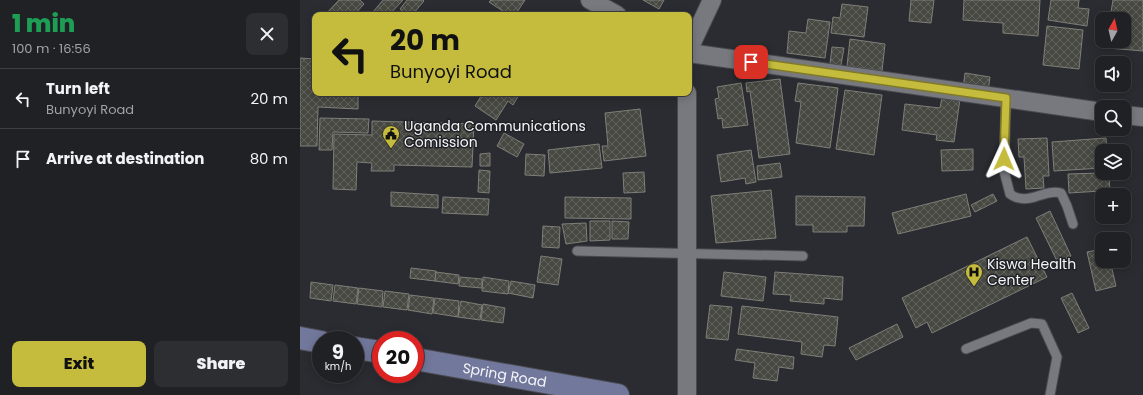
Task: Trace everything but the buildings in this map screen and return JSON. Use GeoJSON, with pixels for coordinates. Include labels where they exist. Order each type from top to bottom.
{"type":"FeatureCollection","features":[{"type":"Feature","properties":{"kind":"main road"},"geometry":{"type":"LineString","coordinates":[[300,338],[312,340]]}},
{"type":"Feature","properties":{"kind":"main road","name":"Spring Road"},"geometry":{"type":"LineString","coordinates":[[424,361],[618,395]]}},
{"type":"Feature","properties":{"kind":"street"},"geometry":{"type":"LineString","coordinates":[[590,0],[612,12]]}},
{"type":"Feature","properties":{"kind":"street"},"geometry":{"type":"LineString","coordinates":[[692,43],[712,0]]}},
{"type":"Feature","properties":{"kind":"street"},"geometry":{"type":"LineString","coordinates":[[692,53],[1095,111]]}},
{"type":"Feature","properties":{"kind":"street"},"geometry":{"type":"LineString","coordinates":[[687,96],[687,395]]}},
{"type":"Feature","properties":{"kind":"street"},"geometry":{"type":"LineString","coordinates":[[1131,116],[1143,117]]}},
{"type":"Feature","properties":{"kind":"lane"},"geometry":{"type":"LineString","coordinates":[[1006,98],[1004,171],[1010,194],[1019,199],[1032,198],[1054,191],[1060,193],[1067,206],[1073,224]]}},
{"type":"Feature","properties":{"kind":"lane"},"geometry":{"type":"LineString","coordinates":[[577,251],[803,256]]}},
{"type":"Feature","properties":{"kind":"lane"},"geometry":{"type":"LineString","coordinates":[[966,349],[1031,323],[1042,324],[1057,357],[1050,395]]}},
{"type":"Feature","properties":{"kind":"place","name":"Uganda Communications Comission"},"geometry":{"type":"Point","coordinates":[391,149]}},
{"type":"Feature","properties":{"kind":"place","name":"Kiswa Health Center"},"geometry":{"type":"Point","coordinates":[974,287]}},
{"type":"Feature","properties":{"kind":"route"},"geometry":{"type":"LineString","coordinates":[[751,62],[1006,98],[1004,159]]}}]}
